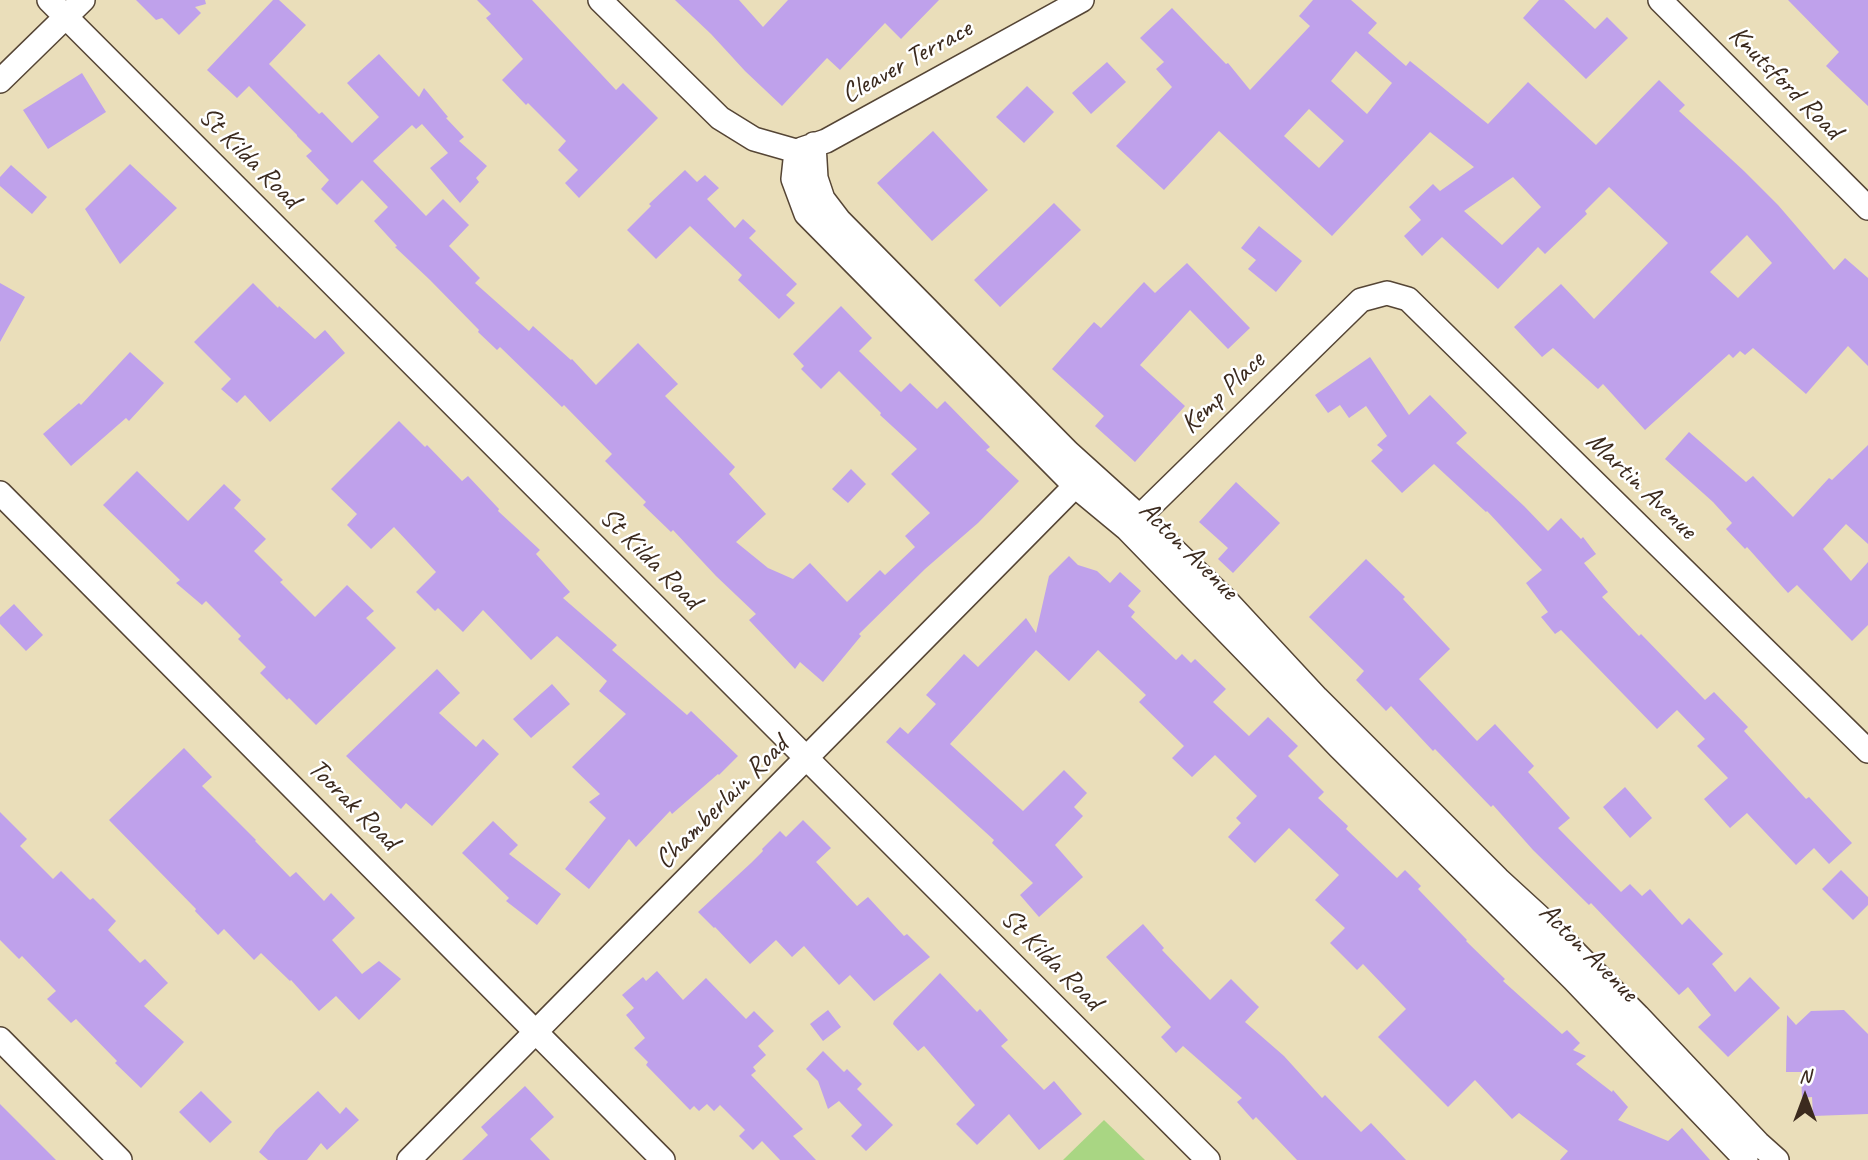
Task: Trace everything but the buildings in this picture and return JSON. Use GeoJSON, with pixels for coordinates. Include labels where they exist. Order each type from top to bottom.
{"type":"FeatureCollection","features":[{"type":"Feature","properties":{"kind":"street","name":"St Kilda Road"},"geometry":{"type":"LineString","coordinates":[[49,0],[1208,1160]]}},
{"type":"Feature","properties":{"kind":"street"},"geometry":{"type":"LineString","coordinates":[[0,81],[83,0]]}},
{"type":"Feature","properties":{"kind":"street"},"geometry":{"type":"LineString","coordinates":[[600,0],[720,118],[754,139],[805,148]]}},
{"type":"Feature","properties":{"kind":"street","name":"Cleaver Terrace"},"geometry":{"type":"LineString","coordinates":[[805,148],[826,141],[1082,0]]}},
{"type":"Feature","properties":{"kind":"street","name":"Knutsford Road"},"geometry":{"type":"LineString","coordinates":[[1660,0],[1868,208]]}},
{"type":"Feature","properties":{"kind":"street","name":"Acton Avenue"},"geometry":{"type":"LineString","coordinates":[[805,148],[793,179],[806,214],[1075,486],[1133,523],[1227,601],[1317,698],[1638,1016],[1777,1160]]}},
{"type":"Feature","properties":{"kind":"street","name":"Acton Avenue"},"geometry":{"type":"LineString","coordinates":[[805,148],[823,199],[839,220],[1068,452],[1340,748],[1573,979],[1746,1160]]}},
{"type":"Feature","properties":{"kind":"street","name":"Martin Avenue"},"geometry":{"type":"LineString","coordinates":[[1361,300],[1387,293],[1408,299],[1868,751]]}},
{"type":"Feature","properties":{"kind":"street","name":"Kemp Place"},"geometry":{"type":"LineString","coordinates":[[1133,523],[1361,300]]}},
{"type":"Feature","properties":{"kind":"street","name":"Chamberlain Road"},"geometry":{"type":"LineString","coordinates":[[409,1160],[1075,486]]}},
{"type":"Feature","properties":{"kind":"street","name":"Toorak Road"},"geometry":{"type":"LineString","coordinates":[[0,493],[663,1160]]}},
{"type":"Feature","properties":{"kind":"street"},"geometry":{"type":"LineString","coordinates":[[0,1039],[120,1160]]}},
{"type":"Feature","properties":{"kind":"green space"},"geometry":{"type":"Polygon","coordinates":[[[1104,1120],[1145,1160],[1063,1160],[1104,1120]]]}}]}
